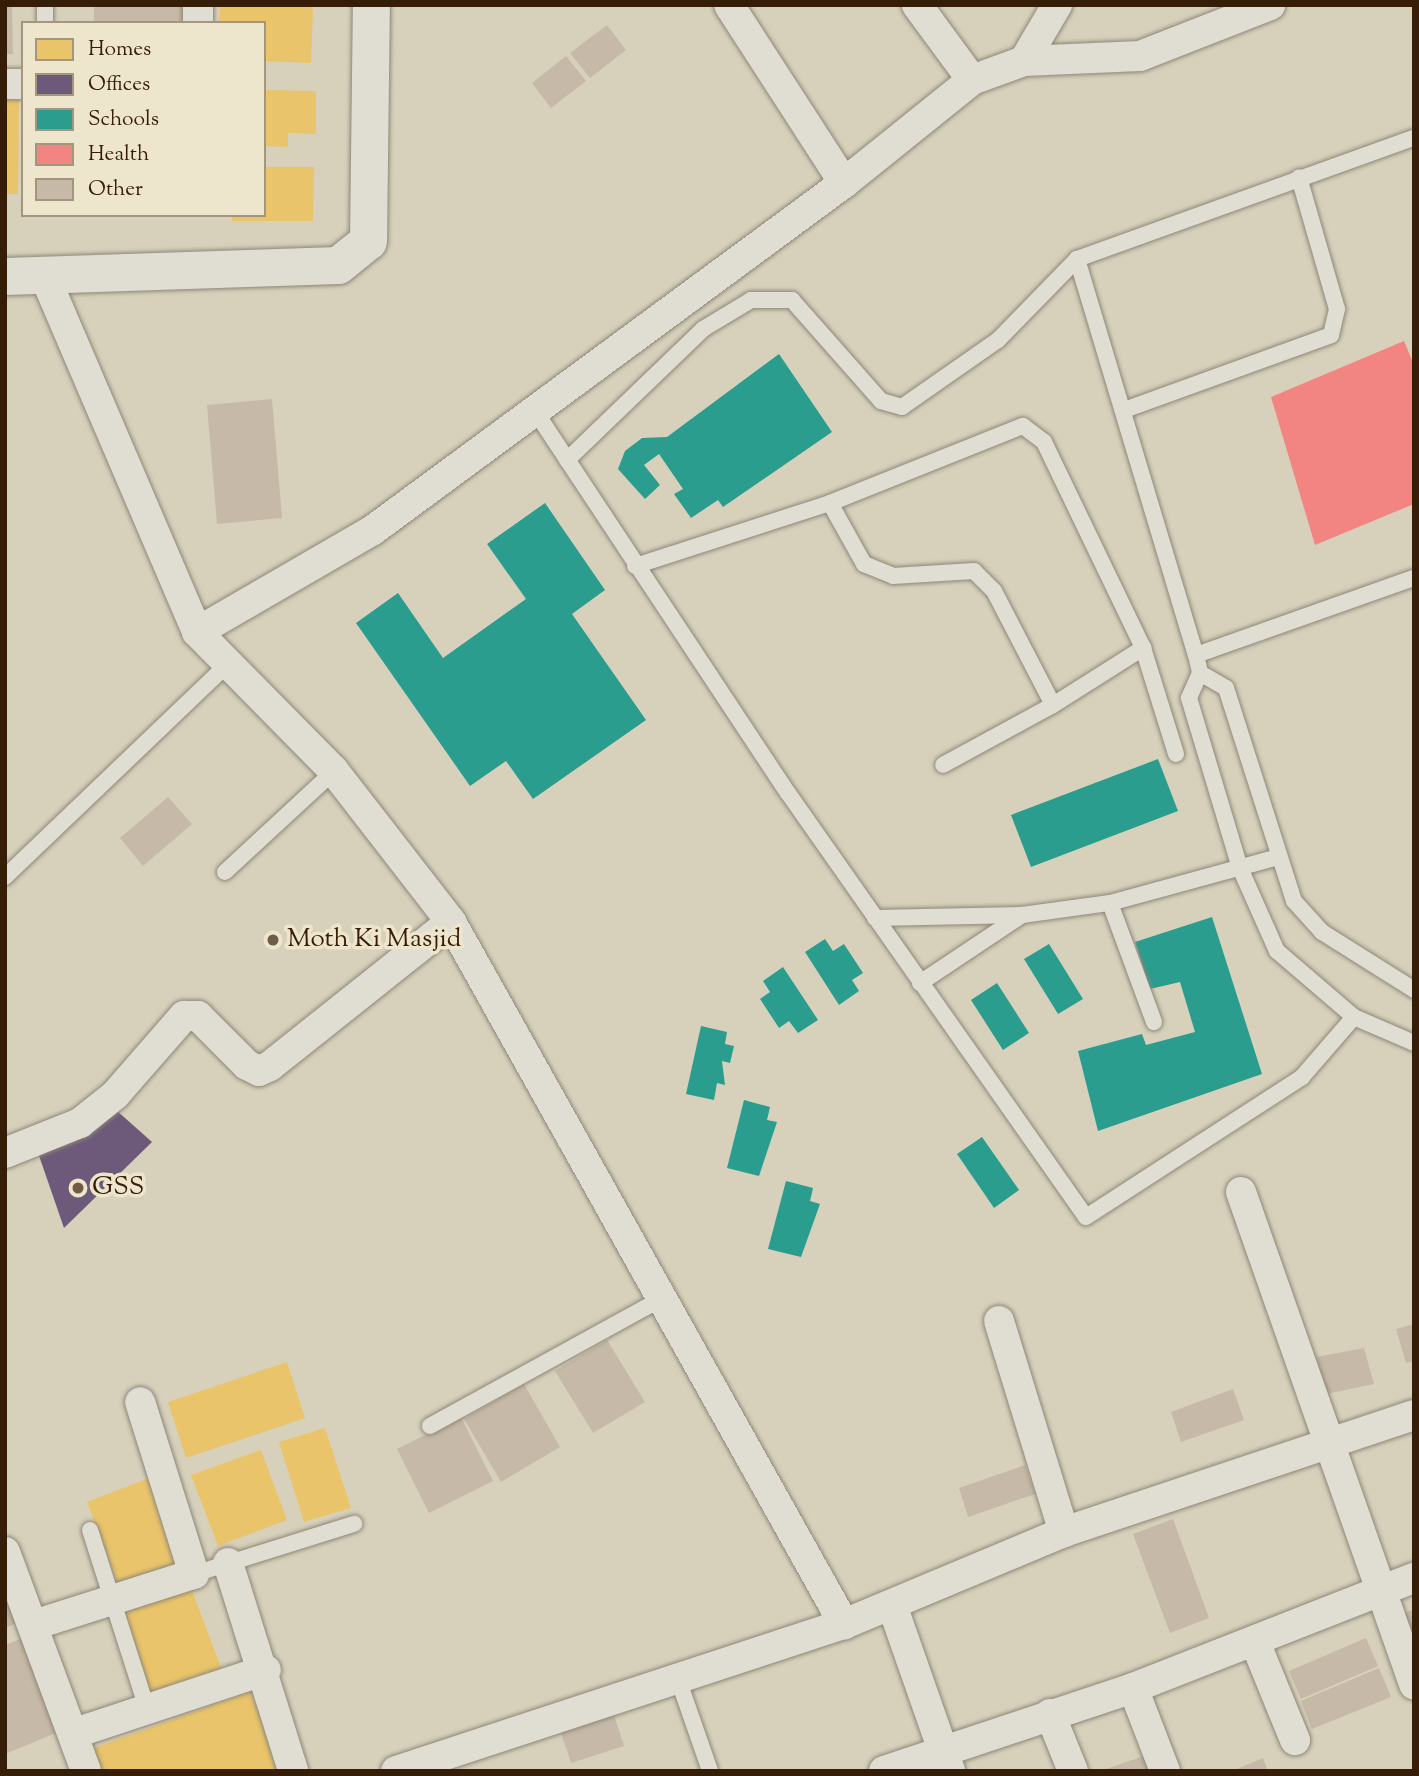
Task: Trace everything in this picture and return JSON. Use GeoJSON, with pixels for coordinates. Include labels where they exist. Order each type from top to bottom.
{"type":"FeatureCollection","features":[{"type":"Feature","properties":{"kind":"street"},"geometry":{"type":"LineString","coordinates":[[5,276],[45,277],[338,265],[368,241],[371,5]]}},
{"type":"Feature","properties":{"kind":"street"},"geometry":{"type":"LineString","coordinates":[[729,5],[844,183]]}},
{"type":"Feature","properties":{"kind":"street"},"geometry":{"type":"LineString","coordinates":[[917,5],[972,80]]}},
{"type":"Feature","properties":{"kind":"street"},"geometry":{"type":"LineString","coordinates":[[1024,61],[1057,5]]}},
{"type":"Feature","properties":{"kind":"street"},"geometry":{"type":"LineString","coordinates":[[197,632],[373,530],[844,183],[972,80],[1024,61],[1140,56],[1270,5]]}},
{"type":"Feature","properties":{"kind":"street"},"geometry":{"type":"LineString","coordinates":[[45,277],[197,632],[226,666],[334,771],[451,922],[665,1297],[844,1624]]}},
{"type":"Feature","properties":{"kind":"street"},"geometry":{"type":"LineString","coordinates":[[5,1153],[80,1123],[116,1095],[184,1016],[198,1016],[247,1065],[258,1071],[270,1066],[451,922]]}},
{"type":"Feature","properties":{"kind":"street"},"geometry":{"type":"LineString","coordinates":[[1241,1192],[1414,1684]]}},
{"type":"Feature","properties":{"kind":"street"},"geometry":{"type":"LineString","coordinates":[[999,1321],[1064,1532]]}},
{"type":"Feature","properties":{"kind":"street"},"geometry":{"type":"LineString","coordinates":[[37,1624],[110,1604],[194,1574],[140,1402]]}},
{"type":"Feature","properties":{"kind":"street"},"geometry":{"type":"LineString","coordinates":[[396,1771],[677,1676],[844,1624],[895,1613],[1064,1532],[1328,1440],[1414,1415]]}},
{"type":"Feature","properties":{"kind":"street"},"geometry":{"type":"LineString","coordinates":[[5,1552],[37,1624],[86,1771]]}},
{"type":"Feature","properties":{"kind":"street"},"geometry":{"type":"LineString","coordinates":[[228,1563],[266,1670],[293,1771]]}},
{"type":"Feature","properties":{"kind":"street"},"geometry":{"type":"LineString","coordinates":[[884,1771],[946,1760],[1050,1714],[1133,1688],[1414,1578]]}},
{"type":"Feature","properties":{"kind":"street"},"geometry":{"type":"LineString","coordinates":[[895,1613],[946,1760]]}},
{"type":"Feature","properties":{"kind":"street"},"geometry":{"type":"LineString","coordinates":[[1255,1642],[1295,1740]]}},
{"type":"Feature","properties":{"kind":"street"},"geometry":{"type":"LineString","coordinates":[[75,1733],[148,1712],[266,1670]]}},
{"type":"Feature","properties":{"kind":"street"},"geometry":{"type":"LineString","coordinates":[[1133,1688],[1166,1771]]}},
{"type":"Feature","properties":{"kind":"street"},"geometry":{"type":"LineString","coordinates":[[1050,1714],[1073,1771]]}},
{"type":"Feature","properties":{"kind":"lane"},"geometry":{"type":"LineString","coordinates":[[567,460],[703,329],[751,300],[792,300],[881,401],[902,407],[998,340],[1077,259],[1299,177],[1414,138]]}},
{"type":"Feature","properties":{"kind":"lane"},"geometry":{"type":"LineString","coordinates":[[1127,408],[1331,335],[1337,309],[1299,177]]}},
{"type":"Feature","properties":{"kind":"lane"},"geometry":{"type":"LineString","coordinates":[[1077,259],[1127,408],[1196,655],[1200,673],[1189,698],[1240,868],[1277,951],[1354,1017],[1414,1043]]}},
{"type":"Feature","properties":{"kind":"lane"},"geometry":{"type":"LineString","coordinates":[[535,411],[635,566],[875,918],[1086,1217],[1302,1077],[1354,1017]]}},
{"type":"Feature","properties":{"kind":"lane"},"geometry":{"type":"LineString","coordinates":[[635,566],[830,503],[1023,426],[1044,442],[1143,648],[1176,754]]}},
{"type":"Feature","properties":{"kind":"lane"},"geometry":{"type":"LineString","coordinates":[[830,503],[864,564],[893,576],[974,571],[994,591],[1052,705]]}},
{"type":"Feature","properties":{"kind":"lane"},"geometry":{"type":"LineString","coordinates":[[1196,655],[1414,578]]}},
{"type":"Feature","properties":{"kind":"lane"},"geometry":{"type":"LineString","coordinates":[[943,765],[1052,705],[1143,648]]}},
{"type":"Feature","properties":{"kind":"lane"},"geometry":{"type":"LineString","coordinates":[[5,877],[226,666]]}},
{"type":"Feature","properties":{"kind":"lane"},"geometry":{"type":"LineString","coordinates":[[1200,673],[1226,688],[1294,901],[1322,932],[1414,990]]}},
{"type":"Feature","properties":{"kind":"lane"},"geometry":{"type":"LineString","coordinates":[[225,872],[334,771]]}},
{"type":"Feature","properties":{"kind":"lane"},"geometry":{"type":"LineString","coordinates":[[875,918],[1022,915],[1110,903],[1278,857]]}},
{"type":"Feature","properties":{"kind":"lane"},"geometry":{"type":"LineString","coordinates":[[1110,903],[1154,1022]]}},
{"type":"Feature","properties":{"kind":"lane"},"geometry":{"type":"LineString","coordinates":[[920,983],[1022,915]]}},
{"type":"Feature","properties":{"kind":"lane"},"geometry":{"type":"LineString","coordinates":[[430,1426],[665,1297]]}},
{"type":"Feature","properties":{"kind":"lane"},"geometry":{"type":"LineString","coordinates":[[194,1574],[354,1524]]}},
{"type":"Feature","properties":{"kind":"lane"},"geometry":{"type":"LineString","coordinates":[[90,1530],[110,1604],[148,1712]]}},
{"type":"Feature","properties":{"kind":"lane"},"geometry":{"type":"LineString","coordinates":[[677,1676],[710,1771]]}},
{"type":"Feature","properties":{"kind":"building: Homes"},"geometry":{"type":"Polygon","coordinates":[[[220,5],[313,6],[311,63],[266,61],[266,21],[219,21],[220,5]]]}},
{"type":"Feature","properties":{"kind":"building: Homes"},"geometry":{"type":"Polygon","coordinates":[[[5,88],[19,88],[18,194],[5,194],[5,88]]]}},
{"type":"Feature","properties":{"kind":"building: Homes"},"geometry":{"type":"Polygon","coordinates":[[[266,90],[316,91],[316,134],[288,133],[288,147],[266,146],[266,90]]]}},
{"type":"Feature","properties":{"kind":"building: Homes"},"geometry":{"type":"Polygon","coordinates":[[[266,167],[314,167],[313,221],[232,221],[232,217],[266,217],[266,167]]]}},
{"type":"Feature","properties":{"kind":"building: Homes"},"geometry":{"type":"Polygon","coordinates":[[[287,1362],[305,1418],[186,1458],[168,1402],[287,1362]]]}},
{"type":"Feature","properties":{"kind":"building: Homes"},"geometry":{"type":"Polygon","coordinates":[[[325,1428],[351,1508],[304,1522],[279,1442],[325,1428]]]}},
{"type":"Feature","properties":{"kind":"building: Homes"},"geometry":{"type":"Polygon","coordinates":[[[261,1450],[287,1520],[218,1546],[191,1475],[261,1450]]]}},
{"type":"Feature","properties":{"kind":"building: Homes"},"geometry":{"type":"Polygon","coordinates":[[[149,1478],[182,1565],[120,1589],[87,1502],[149,1478]]]}},
{"type":"Feature","properties":{"kind":"building: Homes"},"geometry":{"type":"Polygon","coordinates":[[[190,1585],[223,1673],[150,1700],[118,1612],[190,1585]]]}},
{"type":"Feature","properties":{"kind":"building: Homes"},"geometry":{"type":"Polygon","coordinates":[[[250,1692],[284,1771],[97,1771],[91,1749],[250,1692]]]}},
{"type":"Feature","properties":{"kind":"building: Offices","name":"GSS"},"geometry":{"type":"Polygon","coordinates":[[[116,1110],[152,1142],[64,1228],[36,1147],[116,1110]]]}},
{"type":"Feature","properties":{"kind":"building: Schools"},"geometry":{"type":"Polygon","coordinates":[[[779,354],[832,432],[723,507],[718,500],[691,518],[674,494],[683,489],[659,454],[644,465],[660,485],[645,499],[618,469],[625,451],[642,438],[667,437],[779,354]]]}},
{"type":"Feature","properties":{"kind":"building: Schools"},"geometry":{"type":"Polygon","coordinates":[[[545,503],[605,590],[572,614],[646,720],[533,799],[506,761],[470,786],[356,623],[398,593],[443,658],[526,599],[487,544],[545,503]]]}},
{"type":"Feature","properties":{"kind":"building: Schools"},"geometry":{"type":"Polygon","coordinates":[[[1158,759],[1178,811],[1031,867],[1011,815],[1158,759]]]}},
{"type":"Feature","properties":{"kind":"building: Schools"},"geometry":{"type":"Polygon","coordinates":[[[1212,917],[1262,1074],[1098,1131],[1078,1051],[1142,1034],[1146,1045],[1195,1032],[1180,982],[1150,989],[1135,942],[1212,917]]]}},
{"type":"Feature","properties":{"kind":"building: Schools"},"geometry":{"type":"Polygon","coordinates":[[[825,939],[833,951],[844,944],[863,973],[852,980],[859,991],[839,1005],[805,952],[825,939]]]}},
{"type":"Feature","properties":{"kind":"building: Schools"},"geometry":{"type":"Polygon","coordinates":[[[1049,944],[1083,999],[1058,1014],[1024,959],[1049,944]]]}},
{"type":"Feature","properties":{"kind":"building: Schools"},"geometry":{"type":"Polygon","coordinates":[[[783,967],[818,1020],[798,1033],[789,1021],[779,1028],[760,999],[770,992],[763,981],[783,967]]]}},
{"type":"Feature","properties":{"kind":"building: Schools"},"geometry":{"type":"Polygon","coordinates":[[[997,983],[1029,1033],[1003,1050],[971,1000],[997,983]]]}},
{"type":"Feature","properties":{"kind":"building: Schools"},"geometry":{"type":"Polygon","coordinates":[[[701,1026],[727,1032],[725,1044],[734,1046],[730,1063],[722,1061],[725,1085],[717,1083],[714,1100],[686,1094],[701,1026]]]}},
{"type":"Feature","properties":{"kind":"building: Schools"},"geometry":{"type":"Polygon","coordinates":[[[744,1100],[770,1107],[767,1120],[777,1122],[759,1176],[727,1168],[744,1100]]]}},
{"type":"Feature","properties":{"kind":"building: Schools"},"geometry":{"type":"Polygon","coordinates":[[[982,1137],[1019,1190],[994,1208],[957,1154],[982,1137]]]}},
{"type":"Feature","properties":{"kind":"building: Schools"},"geometry":{"type":"Polygon","coordinates":[[[786,1181],[813,1188],[810,1201],[820,1204],[801,1257],[768,1249],[786,1181]]]}},
{"type":"Feature","properties":{"kind":"building: Health"},"geometry":{"type":"Polygon","coordinates":[[[1404,341],[1414,365],[1414,504],[1315,545],[1271,397],[1404,341]]]}},
{"type":"Feature","properties":{"kind":"building: Other"},"geometry":{"type":"Polygon","coordinates":[[[5,5],[12,5],[13,54],[5,54],[5,5]]]}},
{"type":"Feature","properties":{"kind":"building: Other"},"geometry":{"type":"Polygon","coordinates":[[[94,5],[184,5],[184,21],[94,21],[94,5]]]}},
{"type":"Feature","properties":{"kind":"building: Other"},"geometry":{"type":"Polygon","coordinates":[[[607,25],[626,50],[590,78],[570,53],[607,25]]]}},
{"type":"Feature","properties":{"kind":"building: Other"},"geometry":{"type":"Polygon","coordinates":[[[566,56],[586,81],[551,108],[532,83],[566,56]]]}},
{"type":"Feature","properties":{"kind":"building: Other"},"geometry":{"type":"Polygon","coordinates":[[[272,399],[282,518],[217,524],[207,405],[272,399]]]}},
{"type":"Feature","properties":{"kind":"building: Other"},"geometry":{"type":"Polygon","coordinates":[[[168,797],[192,824],[143,866],[120,838],[168,797]]]}},
{"type":"Feature","properties":{"kind":"building: Other"},"geometry":{"type":"Polygon","coordinates":[[[1414,1324],[1414,1361],[1406,1363],[1396,1329],[1414,1324]]]}},
{"type":"Feature","properties":{"kind":"building: Other"},"geometry":{"type":"Polygon","coordinates":[[[607,1340],[645,1402],[593,1433],[555,1371],[607,1340]]]}},
{"type":"Feature","properties":{"kind":"building: Other"},"geometry":{"type":"Polygon","coordinates":[[[1364,1348],[1374,1384],[1326,1394],[1316,1357],[1364,1348]]]}},
{"type":"Feature","properties":{"kind":"building: Other"},"geometry":{"type":"Polygon","coordinates":[[[524,1384],[560,1447],[501,1482],[464,1419],[524,1384]]]}},
{"type":"Feature","properties":{"kind":"building: Other"},"geometry":{"type":"Polygon","coordinates":[[[1233,1389],[1244,1420],[1181,1442],[1171,1412],[1233,1389]]]}},
{"type":"Feature","properties":{"kind":"building: Other"},"geometry":{"type":"Polygon","coordinates":[[[461,1417],[493,1481],[429,1513],[397,1449],[461,1417]]]}},
{"type":"Feature","properties":{"kind":"building: Other"},"geometry":{"type":"Polygon","coordinates":[[[1025,1465],[1035,1494],[968,1517],[959,1488],[1025,1465]]]}},
{"type":"Feature","properties":{"kind":"building: Other"},"geometry":{"type":"Polygon","coordinates":[[[1173,1519],[1209,1618],[1170,1633],[1133,1534],[1173,1519]]]}},
{"type":"Feature","properties":{"kind":"building: Other"},"geometry":{"type":"Polygon","coordinates":[[[5,1567],[27,1619],[5,1628],[5,1567]]]}},
{"type":"Feature","properties":{"kind":"building: Other"},"geometry":{"type":"Polygon","coordinates":[[[1414,1609],[1413,1637],[1414,1659],[1395,1617],[1414,1609]]]}},
{"type":"Feature","properties":{"kind":"building: Other"},"geometry":{"type":"Polygon","coordinates":[[[30,1635],[68,1728],[5,1754],[5,1645],[30,1635]]]}},
{"type":"Feature","properties":{"kind":"building: Other"},"geometry":{"type":"Polygon","coordinates":[[[1366,1638],[1378,1666],[1301,1699],[1289,1671],[1366,1638]]]}},
{"type":"Feature","properties":{"kind":"building: Other"},"geometry":{"type":"Polygon","coordinates":[[[1379,1668],[1391,1697],[1312,1729],[1301,1701],[1379,1668]]]}},
{"type":"Feature","properties":{"kind":"building: Other"},"geometry":{"type":"Polygon","coordinates":[[[613,1712],[624,1746],[571,1763],[560,1730],[613,1712]]]}},
{"type":"Feature","properties":{"kind":"building: Other"},"geometry":{"type":"Polygon","coordinates":[[[1153,1753],[1159,1771],[1103,1771],[1103,1770],[1153,1753]]]}},
{"type":"Feature","properties":{"kind":"building: Other"},"geometry":{"type":"Polygon","coordinates":[[[1263,1758],[1268,1771],[1232,1771],[1263,1758]]]}},
{"type":"Feature","properties":{"kind":"place","name":"Moth Ki Masjid"},"geometry":{"type":"Point","coordinates":[273,940]}},
{"type":"Feature","properties":{"kind":"place","name":"GSS"},"geometry":{"type":"Point","coordinates":[78,1188]}}]}
